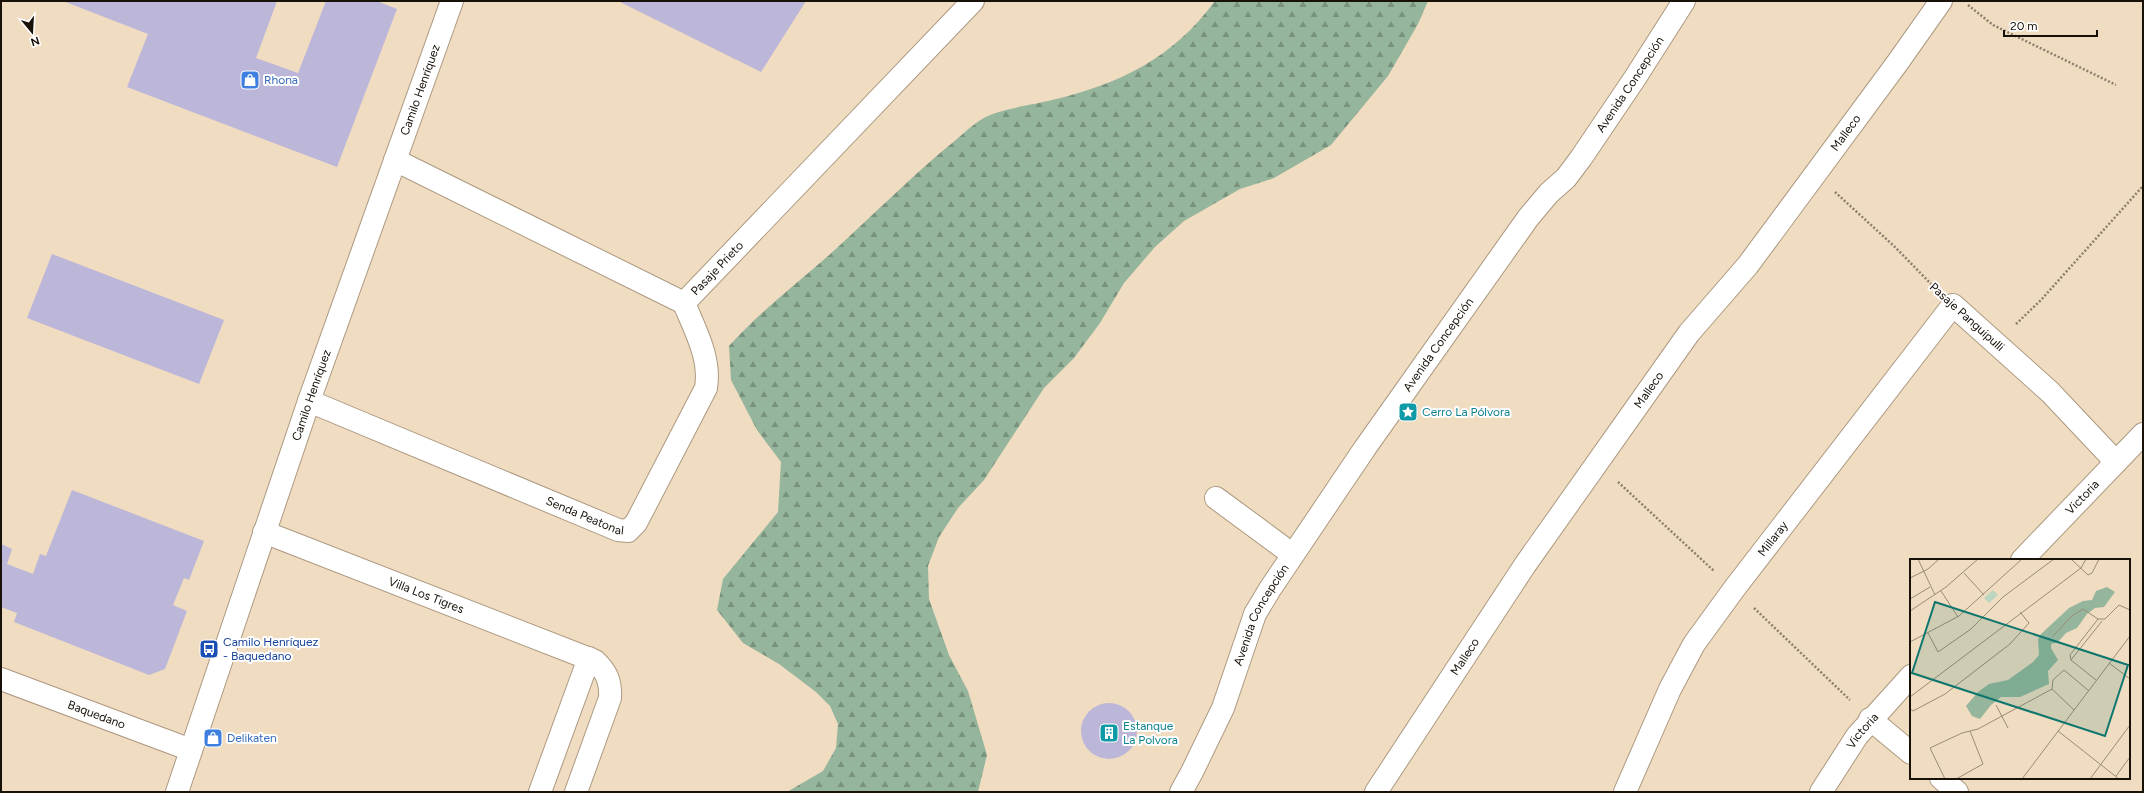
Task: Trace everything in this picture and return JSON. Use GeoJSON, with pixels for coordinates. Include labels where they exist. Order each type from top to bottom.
{"type":"FeatureCollection","features":[{"type":"Feature","properties":{"kind":"street","name":"Camilo Henríquez"},"geometry":{"type":"LineString","coordinates":[[177,792],[309,401],[452,1]]}},
{"type":"Feature","properties":{"kind":"street","name":"Pasaje Prieto"},"geometry":{"type":"LineString","coordinates":[[395,160],[684,303],[973,1]]}},
{"type":"Feature","properties":{"kind":"street","name":"Avenida Concepción"},"geometry":{"type":"LineString","coordinates":[[1180,792],[1192,772],[1222,708],[1255,614],[1292,554],[1528,218],[1549,192],[1566,178],[1581,158],[1684,1]]}},
{"type":"Feature","properties":{"kind":"street","name":"Malleco"},"geometry":{"type":"LineString","coordinates":[[1376,792],[1521,572],[1688,333],[1748,265],[1941,1]]}},
{"type":"Feature","properties":{"kind":"street","name":"Senda Peatonal"},"geometry":{"type":"LineString","coordinates":[[309,401],[618,530],[628,531],[636,523],[706,388],[708,366],[684,303]]}},
{"type":"Feature","properties":{"kind":"street","name":"Pasaje Panguipulli"},"geometry":{"type":"LineString","coordinates":[[1954,305],[2050,392],[2116,462]]}},
{"type":"Feature","properties":{"kind":"street","name":"Millaray"},"geometry":{"type":"LineString","coordinates":[[1625,792],[1670,689],[1694,644],[1734,589],[1954,305]]}},
{"type":"Feature","properties":{"kind":"street","name":"Victoria"},"geometry":{"type":"LineString","coordinates":[[2023,559],[2143,434]]}},
{"type":"Feature","properties":{"kind":"street"},"geometry":{"type":"LineString","coordinates":[[1216,498],[1292,554]]}},
{"type":"Feature","properties":{"kind":"street","name":"Villa Los Tigres"},"geometry":{"type":"LineString","coordinates":[[264,532],[589,658],[602,667],[608,676],[611,687],[610,698],[576,792]]}},
{"type":"Feature","properties":{"kind":"street"},"geometry":{"type":"LineString","coordinates":[[540,792],[589,658]]}},
{"type":"Feature","properties":{"kind":"street","name":"Victoria"},"geometry":{"type":"LineString","coordinates":[[1821,792],[1842,758],[1870,719],[1910,677]]}},
{"type":"Feature","properties":{"kind":"street","name":"Baquedano"},"geometry":{"type":"LineString","coordinates":[[1,679],[191,750]]}},
{"type":"Feature","properties":{"kind":"street"},"geometry":{"type":"LineString","coordinates":[[1870,719],[1910,752]]}},
{"type":"Feature","properties":{"kind":"street"},"geometry":{"type":"LineString","coordinates":[[1942,779],[1957,792]]}},
{"type":"Feature","properties":{"kind":"path"},"geometry":{"type":"LineString","coordinates":[[1963,1],[1993,26],[2116,85]]}},
{"type":"Feature","properties":{"kind":"path","name":"Pasaje Panguipulli"},"geometry":{"type":"LineString","coordinates":[[1815,175],[1858,212],[1916,271],[1954,305]]}},
{"type":"Feature","properties":{"kind":"path"},"geometry":{"type":"LineString","coordinates":[[1996,344],[2041,300],[2143,186]]}},
{"type":"Feature","properties":{"kind":"green space"},"geometry":{"type":"Polygon","coordinates":[[[1215,1],[1428,1],[1418,24],[1388,76],[1331,145],[1274,178],[1240,189],[1184,221],[1155,247],[1124,283],[1100,323],[1074,358],[1044,388],[984,480],[958,508],[939,537],[928,566],[929,599],[949,655],[968,691],[987,755],[978,792],[787,792],[823,771],[836,748],[838,724],[830,706],[816,692],[779,664],[743,643],[717,610],[723,579],[778,512],[781,462],[757,430],[731,380],[729,346],[768,307],[838,247],[932,160],[977,122],[997,113],[1077,93],[1122,77],[1163,53],[1199,21],[1215,1]]]}},
{"type":"Feature","properties":{"kind":"building","name":"Rhona"},"geometry":{"type":"Polygon","coordinates":[[[63,1],[277,1],[256,58],[298,73],[326,1],[377,1],[397,9],[337,167],[127,87],[148,34],[63,1]]]}},
{"type":"Feature","properties":{"kind":"building"},"geometry":{"type":"Polygon","coordinates":[[[618,1],[806,1],[761,72],[618,1]]]}},
{"type":"Feature","properties":{"kind":"building"},"geometry":{"type":"Polygon","coordinates":[[[52,254],[224,320],[199,384],[27,318],[52,254]]]}},
{"type":"Feature","properties":{"kind":"building"},"geometry":{"type":"Polygon","coordinates":[[[72,490],[204,541],[189,580],[184,578],[173,605],[187,611],[165,669],[149,675],[14,622],[17,613],[1,607],[1,544],[12,549],[7,564],[33,574],[40,554],[46,556],[72,490]]]}},
{"type":"Feature","properties":{"kind":"building","name":"Estanque La Polvora"},"geometry":{"type":"Polygon","coordinates":[[[1109,703],[1120,705],[1129,711],[1135,720],[1137,731],[1135,742],[1129,751],[1120,757],[1109,759],[1098,757],[1089,751],[1083,742],[1081,731],[1083,720],[1089,711],[1098,705],[1109,703]]]}},
{"type":"Feature","properties":{"kind":"place","name":"Rhona"},"geometry":{"type":"Point","coordinates":[250,80]}},
{"type":"Feature","properties":{"kind":"place","name":"Cerro La Pólvora"},"geometry":{"type":"Point","coordinates":[1408,412]}},
{"type":"Feature","properties":{"kind":"place","name":"Camilo Henríquez - Baquedano"},"geometry":{"type":"Point","coordinates":[209,649]}},
{"type":"Feature","properties":{"kind":"place","name":"Estanque La Polvora"},"geometry":{"type":"Point","coordinates":[1109,733]}},
{"type":"Feature","properties":{"kind":"place","name":"Delikaten"},"geometry":{"type":"Point","coordinates":[213,738]}}]}
